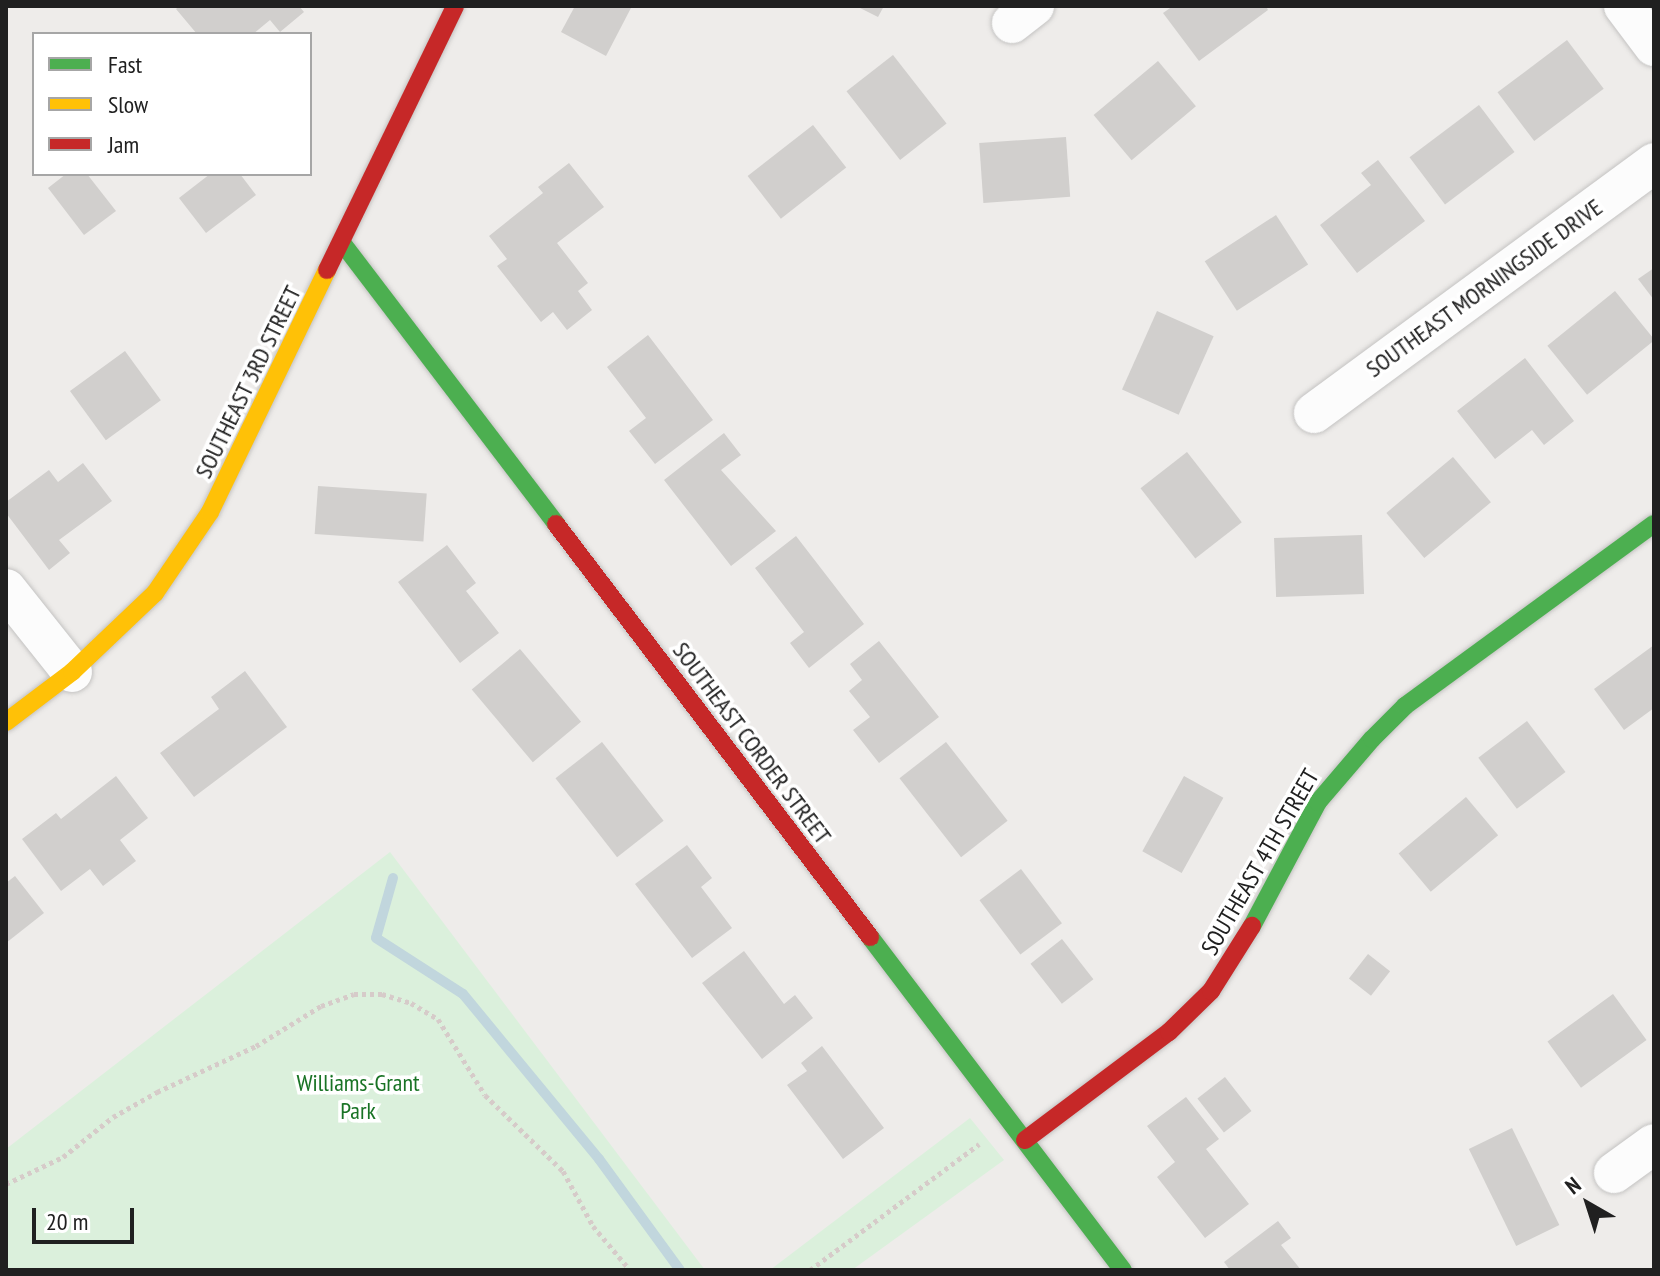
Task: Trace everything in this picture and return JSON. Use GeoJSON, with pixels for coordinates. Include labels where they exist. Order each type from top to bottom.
{"type":"FeatureCollection","features":[{"type":"Feature","properties":{"kind":"street","name":"SOUTHEAST 3RD STREET"},"geometry":{"type":"LineString","coordinates":[[6,722],[72,672],[155,593],[210,512],[343,244],[455,6]]}},
{"type":"Feature","properties":{"kind":"street"},"geometry":{"type":"LineString","coordinates":[[1624,6],[1654,46]]}},
{"type":"Feature","properties":{"kind":"street","name":"SOUTHEAST MORNINGSIDE DRIVE"},"geometry":{"type":"LineString","coordinates":[[1314,413],[1654,163]]}},
{"type":"Feature","properties":{"kind":"street","name":"SOUTHEAST CORDER STREET"},"geometry":{"type":"LineString","coordinates":[[343,244],[1123,1270]]}},
{"type":"Feature","properties":{"kind":"street","name":"SOUTHEAST 4TH STREET"},"geometry":{"type":"LineString","coordinates":[[1025,1140],[1169,1032],[1211,991],[1239,951],[1318,802],[1405,706],[1654,524]]}},
{"type":"Feature","properties":{"kind":"street"},"geometry":{"type":"LineString","coordinates":[[6,589],[72,672]]}},
{"type":"Feature","properties":{"kind":"street"},"geometry":{"type":"LineString","coordinates":[[1614,1173],[1654,1144]]}},
{"type":"Feature","properties":{"kind":"path"},"geometry":{"type":"LineString","coordinates":[[6,1184],[63,1157],[113,1117],[157,1092],[256,1046],[321,1006],[354,994],[382,994],[411,1003],[438,1019],[485,1095],[563,1171],[593,1226],[630,1270]]}},
{"type":"Feature","properties":{"kind":"path"},"geometry":{"type":"LineString","coordinates":[[810,1270],[1009,1122]]}},
{"type":"Feature","properties":{"kind":"green space","name":"Williams-Grant Park"},"geometry":{"type":"Polygon","coordinates":[[[390,852],[705,1270],[6,1270],[6,1149],[390,852]]]}},
{"type":"Feature","properties":{"kind":"green space"},"geometry":{"type":"Polygon","coordinates":[[[970,1118],[1004,1160],[852,1270],[770,1270],[970,1118]]]}},
{"type":"Feature","properties":{"kind":"building"},"geometry":{"type":"Polygon","coordinates":[[[179,6],[299,6],[304,12],[280,32],[270,20],[255,32],[195,32],[176,9],[179,6]]]}},
{"type":"Feature","properties":{"kind":"building"},"geometry":{"type":"Polygon","coordinates":[[[575,6],[632,6],[606,56],[561,32],[575,6]]]}},
{"type":"Feature","properties":{"kind":"building"},"geometry":{"type":"Polygon","coordinates":[[[856,6],[884,6],[878,17],[856,6]]]}},
{"type":"Feature","properties":{"kind":"building"},"geometry":{"type":"Polygon","coordinates":[[[1173,6],[1266,6],[1268,10],[1199,61],[1163,13],[1173,6]]]}},
{"type":"Feature","properties":{"kind":"building"},"geometry":{"type":"Polygon","coordinates":[[[1567,40],[1604,89],[1534,141],[1498,92],[1567,40]]]}},
{"type":"Feature","properties":{"kind":"building"},"geometry":{"type":"Polygon","coordinates":[[[893,55],[947,124],[900,160],[847,91],[893,55]]]}},
{"type":"Feature","properties":{"kind":"building"},"geometry":{"type":"Polygon","coordinates":[[[1158,61],[1196,106],[1132,160],[1094,115],[1158,61]]]}},
{"type":"Feature","properties":{"kind":"building"},"geometry":{"type":"Polygon","coordinates":[[[1479,105],[1515,152],[1445,204],[1410,157],[1479,105]]]}},
{"type":"Feature","properties":{"kind":"building"},"geometry":{"type":"Polygon","coordinates":[[[813,125],[846,168],[781,219],[748,176],[813,125]]]}},
{"type":"Feature","properties":{"kind":"building"},"geometry":{"type":"Polygon","coordinates":[[[1066,137],[1070,197],[983,203],[979,143],[1066,137]]]}},
{"type":"Feature","properties":{"kind":"building"},"geometry":{"type":"Polygon","coordinates":[[[1378,160],[1425,221],[1357,273],[1320,225],[1371,185],[1361,173],[1378,160]]]}},
{"type":"Feature","properties":{"kind":"building"},"geometry":{"type":"Polygon","coordinates":[[[569,163],[604,207],[557,243],[588,283],[578,291],[592,310],[567,330],[553,312],[541,322],[497,266],[507,259],[489,236],[543,193],[538,187],[569,163]]]}},
{"type":"Feature","properties":{"kind":"building"},"geometry":{"type":"Polygon","coordinates":[[[63,176],[89,176],[116,211],[84,235],[48,188],[63,176]]]}},
{"type":"Feature","properties":{"kind":"building"},"geometry":{"type":"Polygon","coordinates":[[[207,176],[242,176],[256,195],[206,233],[179,198],[207,176]]]}},
{"type":"Feature","properties":{"kind":"building"},"geometry":{"type":"Polygon","coordinates":[[[1276,215],[1308,264],[1237,311],[1205,261],[1276,215]]]}},
{"type":"Feature","properties":{"kind":"building"},"geometry":{"type":"Polygon","coordinates":[[[1654,268],[1654,300],[1638,279],[1654,268]]]}},
{"type":"Feature","properties":{"kind":"building"},"geometry":{"type":"Polygon","coordinates":[[[1615,291],[1654,340],[1587,395],[1547,346],[1615,291]]]}},
{"type":"Feature","properties":{"kind":"building"},"geometry":{"type":"Polygon","coordinates":[[[1157,311],[1214,336],[1179,415],[1122,390],[1157,311]]]}},
{"type":"Feature","properties":{"kind":"building"},"geometry":{"type":"Polygon","coordinates":[[[648,335],[713,420],[655,464],[629,431],[646,418],[607,367],[648,335]]]}},
{"type":"Feature","properties":{"kind":"building"},"geometry":{"type":"Polygon","coordinates":[[[125,351],[161,400],[106,440],[70,391],[125,351]]]}},
{"type":"Feature","properties":{"kind":"building"},"geometry":{"type":"Polygon","coordinates":[[[1525,358],[1574,421],[1544,445],[1532,430],[1495,459],[1457,411],[1525,358]]]}},
{"type":"Feature","properties":{"kind":"building"},"geometry":{"type":"Polygon","coordinates":[[[724,433],[741,455],[721,470],[776,531],[731,566],[664,480],[724,433]]]}},
{"type":"Feature","properties":{"kind":"building"},"geometry":{"type":"Polygon","coordinates":[[[1187,452],[1242,522],[1195,558],[1141,488],[1187,452]]]}},
{"type":"Feature","properties":{"kind":"building"},"geometry":{"type":"Polygon","coordinates":[[[1453,457],[1491,502],[1424,558],[1386,513],[1453,457]]]}},
{"type":"Feature","properties":{"kind":"building"},"geometry":{"type":"Polygon","coordinates":[[[83,463],[112,501],[59,540],[70,553],[49,570],[6,513],[6,502],[49,470],[58,482],[83,463]]]}},
{"type":"Feature","properties":{"kind":"building"},"geometry":{"type":"Polygon","coordinates":[[[318,486],[427,494],[423,541],[315,534],[318,486]]]}},
{"type":"Feature","properties":{"kind":"building"},"geometry":{"type":"Polygon","coordinates":[[[1362,535],[1364,594],[1276,597],[1274,538],[1362,535]]]}},
{"type":"Feature","properties":{"kind":"building"},"geometry":{"type":"Polygon","coordinates":[[[796,536],[864,624],[809,668],[790,643],[804,632],[755,568],[796,536]]]}},
{"type":"Feature","properties":{"kind":"building"},"geometry":{"type":"Polygon","coordinates":[[[447,545],[476,583],[466,591],[499,633],[460,663],[398,582],[447,545]]]}},
{"type":"Feature","properties":{"kind":"building"},"geometry":{"type":"Polygon","coordinates":[[[879,641],[939,717],[879,763],[853,730],[870,717],[849,691],[862,680],[850,664],[879,641]]]}},
{"type":"Feature","properties":{"kind":"building"},"geometry":{"type":"Polygon","coordinates":[[[1654,645],[1654,708],[1624,730],[1594,689],[1654,645]]]}},
{"type":"Feature","properties":{"kind":"building"},"geometry":{"type":"Polygon","coordinates":[[[520,649],[581,722],[533,762],[472,689],[520,649]]]}},
{"type":"Feature","properties":{"kind":"building"},"geometry":{"type":"Polygon","coordinates":[[[245,671],[287,727],[194,797],[160,753],[219,709],[211,697],[245,671]]]}},
{"type":"Feature","properties":{"kind":"building"},"geometry":{"type":"Polygon","coordinates":[[[1527,721],[1566,772],[1517,809],[1478,758],[1527,721]]]}},
{"type":"Feature","properties":{"kind":"building"},"geometry":{"type":"Polygon","coordinates":[[[602,742],[664,821],[617,857],[556,778],[602,742]]]}},
{"type":"Feature","properties":{"kind":"building"},"geometry":{"type":"Polygon","coordinates":[[[946,742],[1008,821],[961,857],[900,778],[946,742]]]}},
{"type":"Feature","properties":{"kind":"building"},"geometry":{"type":"Polygon","coordinates":[[[116,776],[148,818],[120,840],[136,861],[103,886],[90,869],[61,891],[22,839],[56,813],[61,819],[116,776]]]}},
{"type":"Feature","properties":{"kind":"building"},"geometry":{"type":"Polygon","coordinates":[[[1184,776],[1223,798],[1182,873],[1142,851],[1184,776]]]}},
{"type":"Feature","properties":{"kind":"building"},"geometry":{"type":"Polygon","coordinates":[[[1466,797],[1498,835],[1431,892],[1399,854],[1466,797]]]}},
{"type":"Feature","properties":{"kind":"building"},"geometry":{"type":"Polygon","coordinates":[[[687,845],[712,878],[701,887],[732,928],[692,958],[635,884],[687,845]]]}},
{"type":"Feature","properties":{"kind":"building"},"geometry":{"type":"Polygon","coordinates":[[[1021,869],[1062,923],[1020,955],[979,900],[1021,869]]]}},
{"type":"Feature","properties":{"kind":"building"},"geometry":{"type":"Polygon","coordinates":[[[15,876],[44,913],[6,943],[6,883],[15,876]]]}},
{"type":"Feature","properties":{"kind":"building"},"geometry":{"type":"Polygon","coordinates":[[[1062,939],[1093,979],[1062,1004],[1030,964],[1062,939]]]}},
{"type":"Feature","properties":{"kind":"building"},"geometry":{"type":"Polygon","coordinates":[[[744,951],[784,1004],[795,995],[813,1018],[762,1059],[702,983],[744,951]]]}},
{"type":"Feature","properties":{"kind":"building"},"geometry":{"type":"Polygon","coordinates":[[[1368,954],[1390,971],[1371,996],[1349,978],[1368,954]]]}},
{"type":"Feature","properties":{"kind":"building"},"geometry":{"type":"Polygon","coordinates":[[[1613,994],[1647,1040],[1581,1088],[1547,1042],[1613,994]]]}},
{"type":"Feature","properties":{"kind":"building"},"geometry":{"type":"Polygon","coordinates":[[[822,1046],[884,1128],[843,1159],[787,1085],[807,1071],[801,1063],[822,1046]]]}},
{"type":"Feature","properties":{"kind":"building"},"geometry":{"type":"Polygon","coordinates":[[[1225,1077],[1251,1111],[1224,1132],[1197,1099],[1225,1077]]]}},
{"type":"Feature","properties":{"kind":"building"},"geometry":{"type":"Polygon","coordinates":[[[1186,1097],[1219,1139],[1206,1149],[1249,1204],[1205,1238],[1157,1177],[1175,1162],[1147,1126],[1186,1097]]]}},
{"type":"Feature","properties":{"kind":"building"},"geometry":{"type":"Polygon","coordinates":[[[1512,1128],[1559,1225],[1516,1246],[1469,1149],[1512,1128]]]}},
{"type":"Feature","properties":{"kind":"building"},"geometry":{"type":"Polygon","coordinates":[[[1278,1221],[1291,1238],[1281,1245],[1301,1270],[1230,1270],[1224,1262],[1278,1221]]]}},
{"type":"Feature","properties":{"kind":"waterway"},"geometry":{"type":"LineString","coordinates":[[393,878],[376,938],[463,994],[599,1159],[680,1270]]}},
{"type":"Feature","properties":{"kind":"traffic: fast"},"geometry":{"type":"LineString","coordinates":[[343,244],[556,524]]}},
{"type":"Feature","properties":{"kind":"traffic: fast"},"geometry":{"type":"LineString","coordinates":[[1252,926],[1318,802],[1372,739],[1405,706],[1654,524]]}},
{"type":"Feature","properties":{"kind":"traffic: fast"},"geometry":{"type":"LineString","coordinates":[[870,937],[1123,1270]]}},
{"type":"Feature","properties":{"kind":"traffic: slow"},"geometry":{"type":"LineString","coordinates":[[6,722],[72,672],[155,593],[210,512],[327,270]]}},
{"type":"Feature","properties":{"kind":"traffic: jam"},"geometry":{"type":"LineString","coordinates":[[327,270],[455,6]]}},
{"type":"Feature","properties":{"kind":"traffic: jam"},"geometry":{"type":"LineString","coordinates":[[556,524],[870,937]]}},
{"type":"Feature","properties":{"kind":"traffic: jam"},"geometry":{"type":"LineString","coordinates":[[1025,1140],[1169,1032],[1211,991],[1252,926]]}}]}
